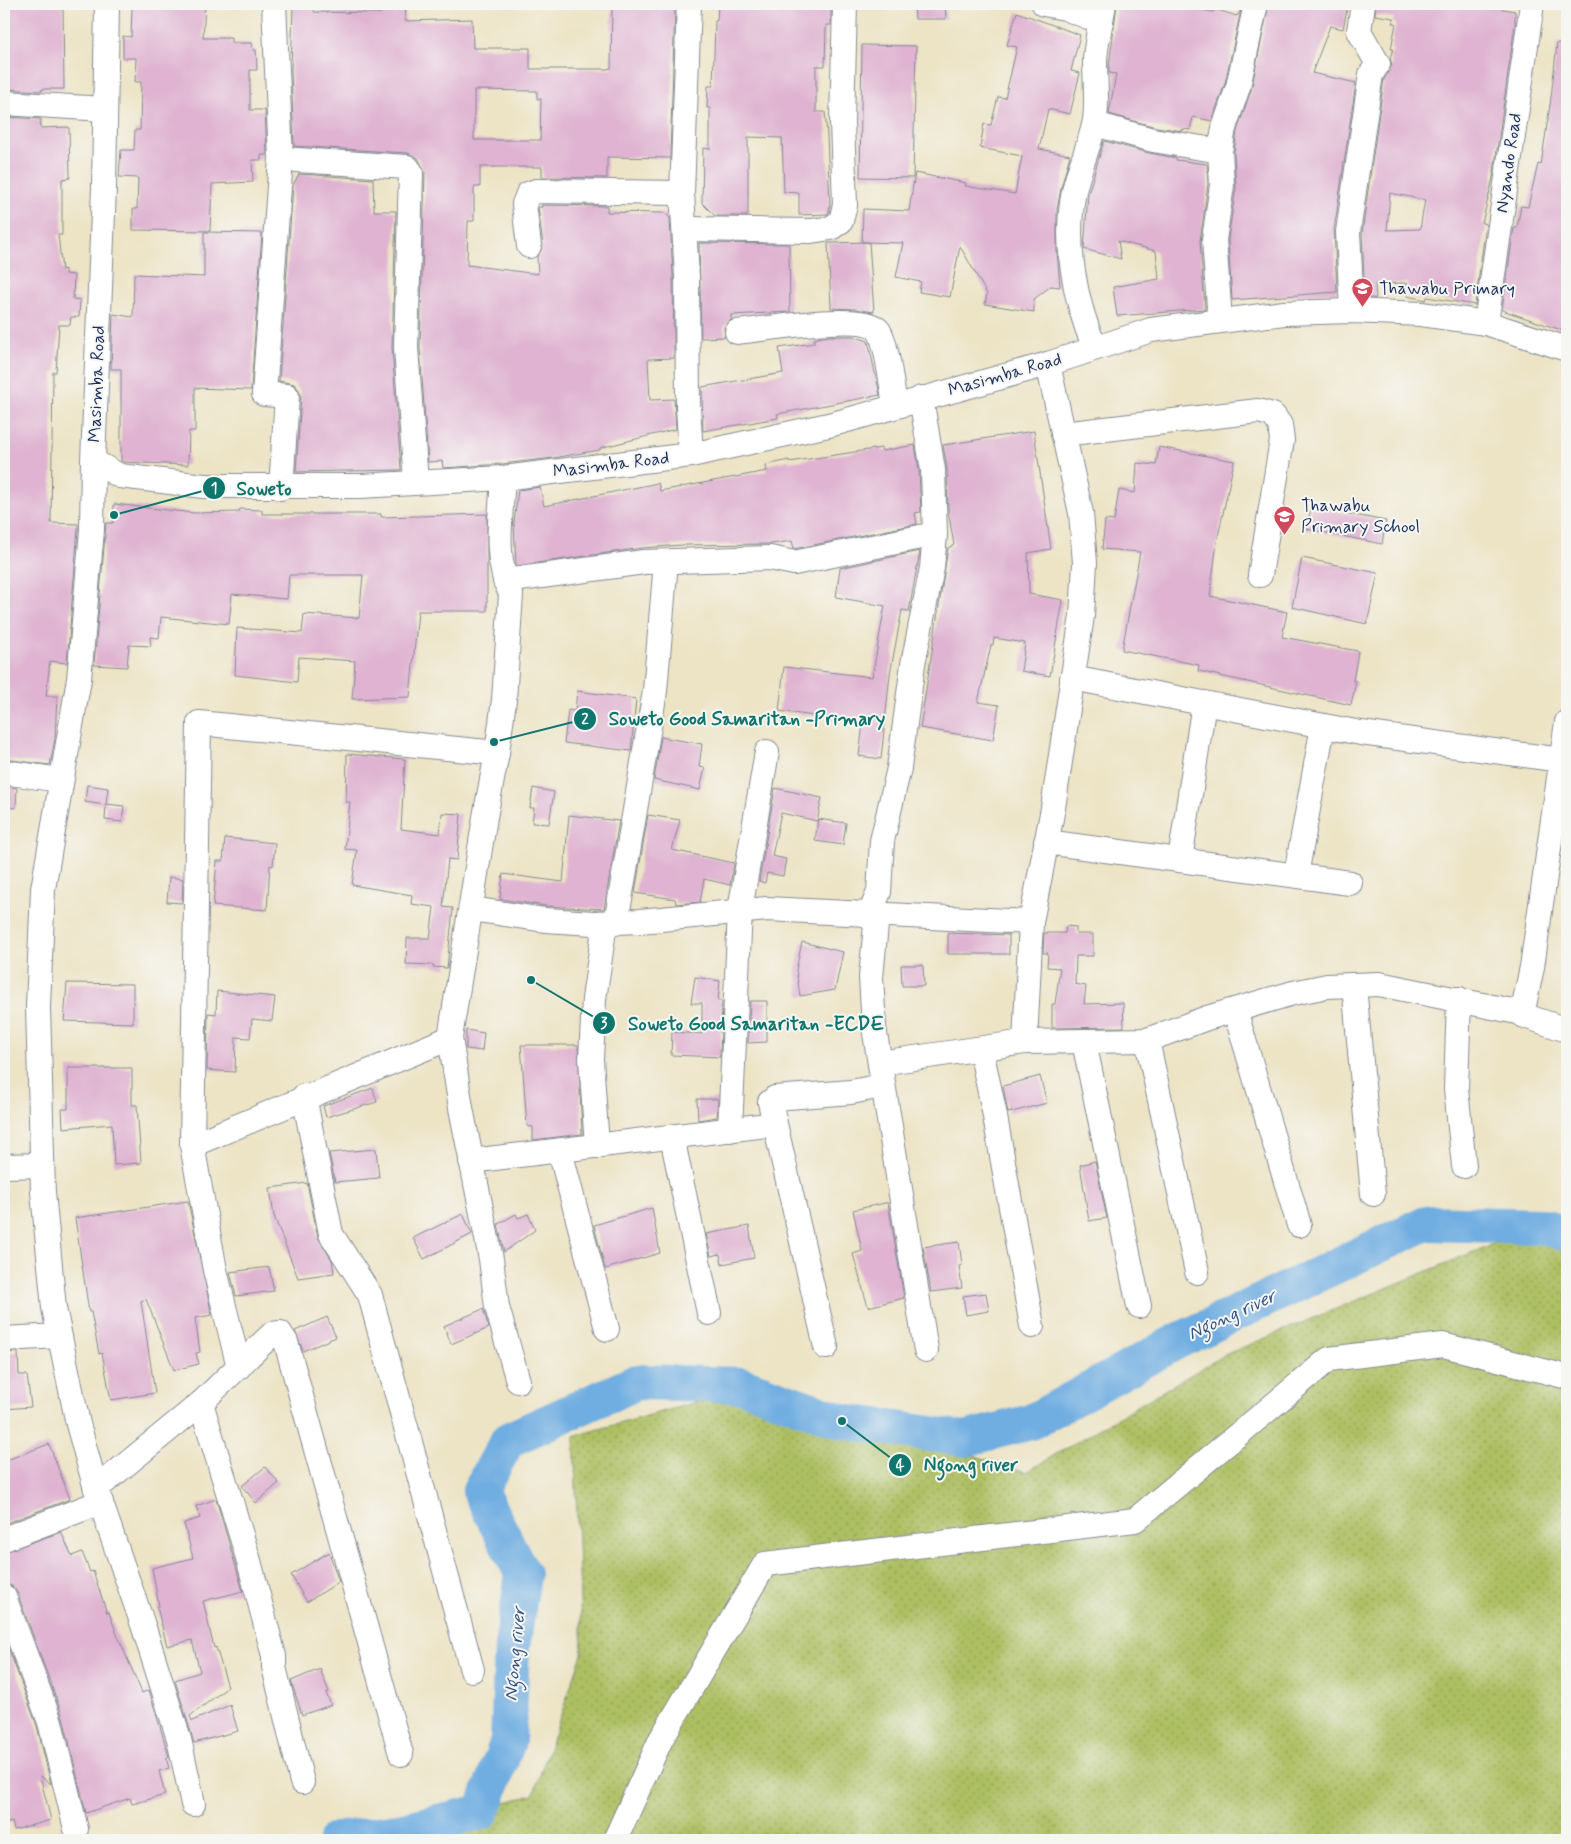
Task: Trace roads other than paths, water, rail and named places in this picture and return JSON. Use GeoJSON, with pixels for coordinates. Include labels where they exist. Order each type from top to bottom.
{"type":"FeatureCollection","features":[{"type":"Feature","properties":{"kind":"street","name":"Masimba Road"},"geometry":{"type":"LineString","coordinates":[[107,4],[93,461],[120,476],[204,486],[281,488],[503,478],[692,455],[833,424],[895,405],[1048,364],[1151,330],[1284,313],[1421,314],[1486,323],[1567,349]]}},
{"type":"Feature","properties":{"kind":"street"},"geometry":{"type":"LineString","coordinates":[[274,4],[281,159],[264,394],[287,396],[281,488]]}},
{"type":"Feature","properties":{"kind":"street"},"geometry":{"type":"LineString","coordinates":[[689,4],[682,193],[685,229],[688,399],[692,455]]}},
{"type":"Feature","properties":{"kind":"street"},"geometry":{"type":"LineString","coordinates":[[685,229],[812,230],[831,228],[842,220],[845,205],[842,122],[845,4]]}},
{"type":"Feature","properties":{"kind":"street"},"geometry":{"type":"LineString","coordinates":[[1044,4],[1102,13],[1095,58],[1095,124],[1082,159],[1074,193],[1071,228],[1072,266],[1084,324],[1095,348]]}},
{"type":"Feature","properties":{"kind":"street"},"geometry":{"type":"LineString","coordinates":[[1218,321],[1219,306],[1214,240],[1222,187],[1220,151],[1224,128],[1238,87],[1256,4]]}},
{"type":"Feature","properties":{"kind":"street"},"geometry":{"type":"LineString","coordinates":[[1352,312],[1348,232],[1372,74],[1378,64],[1359,31],[1363,4]]}},
{"type":"Feature","properties":{"kind":"street","name":"Nyando Road"},"geometry":{"type":"LineString","coordinates":[[1486,323],[1532,4]]}},
{"type":"Feature","properties":{"kind":"street"},"geometry":{"type":"LineString","coordinates":[[4,103],[105,109]]}},
{"type":"Feature","properties":{"kind":"street"},"geometry":{"type":"LineString","coordinates":[[1095,124],[1153,140],[1220,151]]}},
{"type":"Feature","properties":{"kind":"street"},"geometry":{"type":"LineString","coordinates":[[281,159],[410,169],[406,348],[416,482]]}},
{"type":"Feature","properties":{"kind":"street"},"geometry":{"type":"LineString","coordinates":[[528,246],[524,204],[528,194],[536,191],[682,193]]}},
{"type":"Feature","properties":{"kind":"street"},"geometry":{"type":"LineString","coordinates":[[737,332],[819,322],[861,322],[871,324],[879,331],[886,352],[895,405]]}},
{"type":"Feature","properties":{"kind":"street"},"geometry":{"type":"LineString","coordinates":[[1025,1042],[1031,922],[1046,842],[1082,616],[1085,563],[1081,513],[1048,364]]}},
{"type":"Feature","properties":{"kind":"street"},"geometry":{"type":"LineString","coordinates":[[869,916],[879,892],[882,841],[900,768],[913,664],[929,586],[935,534],[933,470],[921,398]]}},
{"type":"Feature","properties":{"kind":"street"},"geometry":{"type":"LineString","coordinates":[[1063,434],[1258,411],[1272,414],[1280,425],[1282,440],[1260,575]]}},
{"type":"Feature","properties":{"kind":"street"},"geometry":{"type":"LineString","coordinates":[[93,461],[92,530],[79,679],[60,780],[43,889],[39,958],[38,1084],[42,1165],[54,1308],[78,1424],[98,1495],[143,1625],[179,1739],[193,1804]]}},
{"type":"Feature","properties":{"kind":"street"},"geometry":{"type":"LineString","coordinates":[[503,478],[499,538],[505,581],[511,594],[510,633],[497,753],[450,1038],[453,1064],[491,1259],[497,1307],[518,1381]]}},
{"type":"Feature","properties":{"kind":"street"},"geometry":{"type":"LineString","coordinates":[[505,581],[644,562],[770,558],[794,563],[935,534]]}},
{"type":"Feature","properties":{"kind":"street"},"geometry":{"type":"LineString","coordinates":[[597,1146],[591,1059],[594,999],[652,710],[666,562]]}},
{"type":"Feature","properties":{"kind":"street"},"geometry":{"type":"LineString","coordinates":[[1072,678],[1361,733],[1560,760]]}},
{"type":"Feature","properties":{"kind":"street"},"geometry":{"type":"LineString","coordinates":[[1180,860],[1204,703]]}},
{"type":"Feature","properties":{"kind":"street"},"geometry":{"type":"LineString","coordinates":[[1522,1015],[1560,816],[1560,760],[1567,722]]}},
{"type":"Feature","properties":{"kind":"street"},"geometry":{"type":"LineString","coordinates":[[239,1367],[215,1270],[192,1145],[198,723],[497,753]]}},
{"type":"Feature","properties":{"kind":"street"},"geometry":{"type":"LineString","coordinates":[[1296,875],[1323,726]]}},
{"type":"Feature","properties":{"kind":"street"},"geometry":{"type":"LineString","coordinates":[[730,1130],[740,910],[767,752]]}},
{"type":"Feature","properties":{"kind":"street"},"geometry":{"type":"LineString","coordinates":[[4,772],[60,780]]}},
{"type":"Feature","properties":{"kind":"street"},"geometry":{"type":"LineString","coordinates":[[1046,842],[1350,883]]}},
{"type":"Feature","properties":{"kind":"street"},"geometry":{"type":"LineString","coordinates":[[471,908],[545,920],[610,923],[767,909],[869,916],[1031,922]]}},
{"type":"Feature","properties":{"kind":"street"},"geometry":{"type":"LineString","coordinates":[[869,916],[876,925],[871,978],[874,1027],[926,1350]]}},
{"type":"Feature","properties":{"kind":"street"},"geometry":{"type":"LineString","coordinates":[[826,1347],[770,1102],[775,1098],[851,1092],[881,1074],[981,1050],[1025,1042],[1147,1040],[1235,1010],[1327,986],[1379,984],[1522,1013],[1522,1015],[1567,1030]]}},
{"type":"Feature","properties":{"kind":"street"},"geometry":{"type":"LineString","coordinates":[[1354,985],[1373,1194]]}},
{"type":"Feature","properties":{"kind":"street"},"geometry":{"type":"LineString","coordinates":[[1459,999],[1456,1089],[1464,1166]]}},
{"type":"Feature","properties":{"kind":"street"},"geometry":{"type":"LineString","coordinates":[[1235,1010],[1299,1225]]}},
{"type":"Feature","properties":{"kind":"street"},"geometry":{"type":"LineString","coordinates":[[192,1145],[304,1096],[450,1038]]}},
{"type":"Feature","properties":{"kind":"street"},"geometry":{"type":"LineString","coordinates":[[1147,1040],[1197,1272]]}},
{"type":"Feature","properties":{"kind":"street"},"geometry":{"type":"LineString","coordinates":[[1084,1042],[1139,1306]]}},
{"type":"Feature","properties":{"kind":"street"},"geometry":{"type":"LineString","coordinates":[[981,1050],[994,1111],[1032,1326]]}},
{"type":"Feature","properties":{"kind":"street"},"geometry":{"type":"LineString","coordinates":[[304,1096],[331,1234],[370,1295],[472,1670]]}},
{"type":"Feature","properties":{"kind":"street"},"geometry":{"type":"LineString","coordinates":[[471,1161],[775,1124]]}},
{"type":"Feature","properties":{"kind":"street"},"geometry":{"type":"LineString","coordinates":[[672,1137],[709,1313]]}},
{"type":"Feature","properties":{"kind":"street"},"geometry":{"type":"LineString","coordinates":[[560,1151],[607,1329]]}},
{"type":"Feature","properties":{"kind":"street"},"geometry":{"type":"LineString","coordinates":[[4,1166],[42,1165]]}},
{"type":"Feature","properties":{"kind":"street"},"geometry":{"type":"LineString","coordinates":[[4,1539],[98,1495],[201,1403],[276,1332],[283,1336],[401,1754]]}},
{"type":"Feature","properties":{"kind":"street"},"geometry":{"type":"LineString","coordinates":[[4,1339],[59,1336]]}},
{"type":"Feature","properties":{"kind":"street"},"geometry":{"type":"LineString","coordinates":[[615,1840],[661,1739],[765,1564],[1135,1520],[1329,1359],[1443,1345],[1567,1377]]}},
{"type":"Feature","properties":{"kind":"street"},"geometry":{"type":"LineString","coordinates":[[201,1403],[250,1561],[274,1656],[274,1668],[302,1782]]}},
{"type":"Feature","properties":{"kind":"street"},"geometry":{"type":"LineString","coordinates":[[4,1597],[50,1722],[76,1829]]}},
{"type":"Feature","properties":{"kind":"waterway","name":"Ngong river"},"geometry":{"type":"LineString","coordinates":[[336,1840],[398,1831],[482,1812],[508,1741],[512,1647],[523,1575],[480,1491],[508,1440],[637,1382],[742,1385],[842,1421],[965,1439],[1031,1422],[1176,1342],[1426,1223],[1540,1226],[1567,1234]]}},
{"type":"Feature","properties":{"kind":"place","name":"Thawabu Primary"},"geometry":{"type":"Point","coordinates":[1363,308]}},
{"type":"Feature","properties":{"kind":"place","name":"Soweto"},"geometry":{"type":"Point","coordinates":[114,515]}},
{"type":"Feature","properties":{"kind":"place","name":"Thawabu Primary School"},"geometry":{"type":"Point","coordinates":[1285,535]}},
{"type":"Feature","properties":{"kind":"place","name":"Soweto Good Samaritan -Primary"},"geometry":{"type":"Point","coordinates":[494,742]}},
{"type":"Feature","properties":{"kind":"place","name":"Soweto Good Samaritan -ECDE"},"geometry":{"type":"Point","coordinates":[531,980]}},
{"type":"Feature","properties":{"kind":"place","name":"Ngong river"},"geometry":{"type":"Point","coordinates":[842,1421]}}]}
